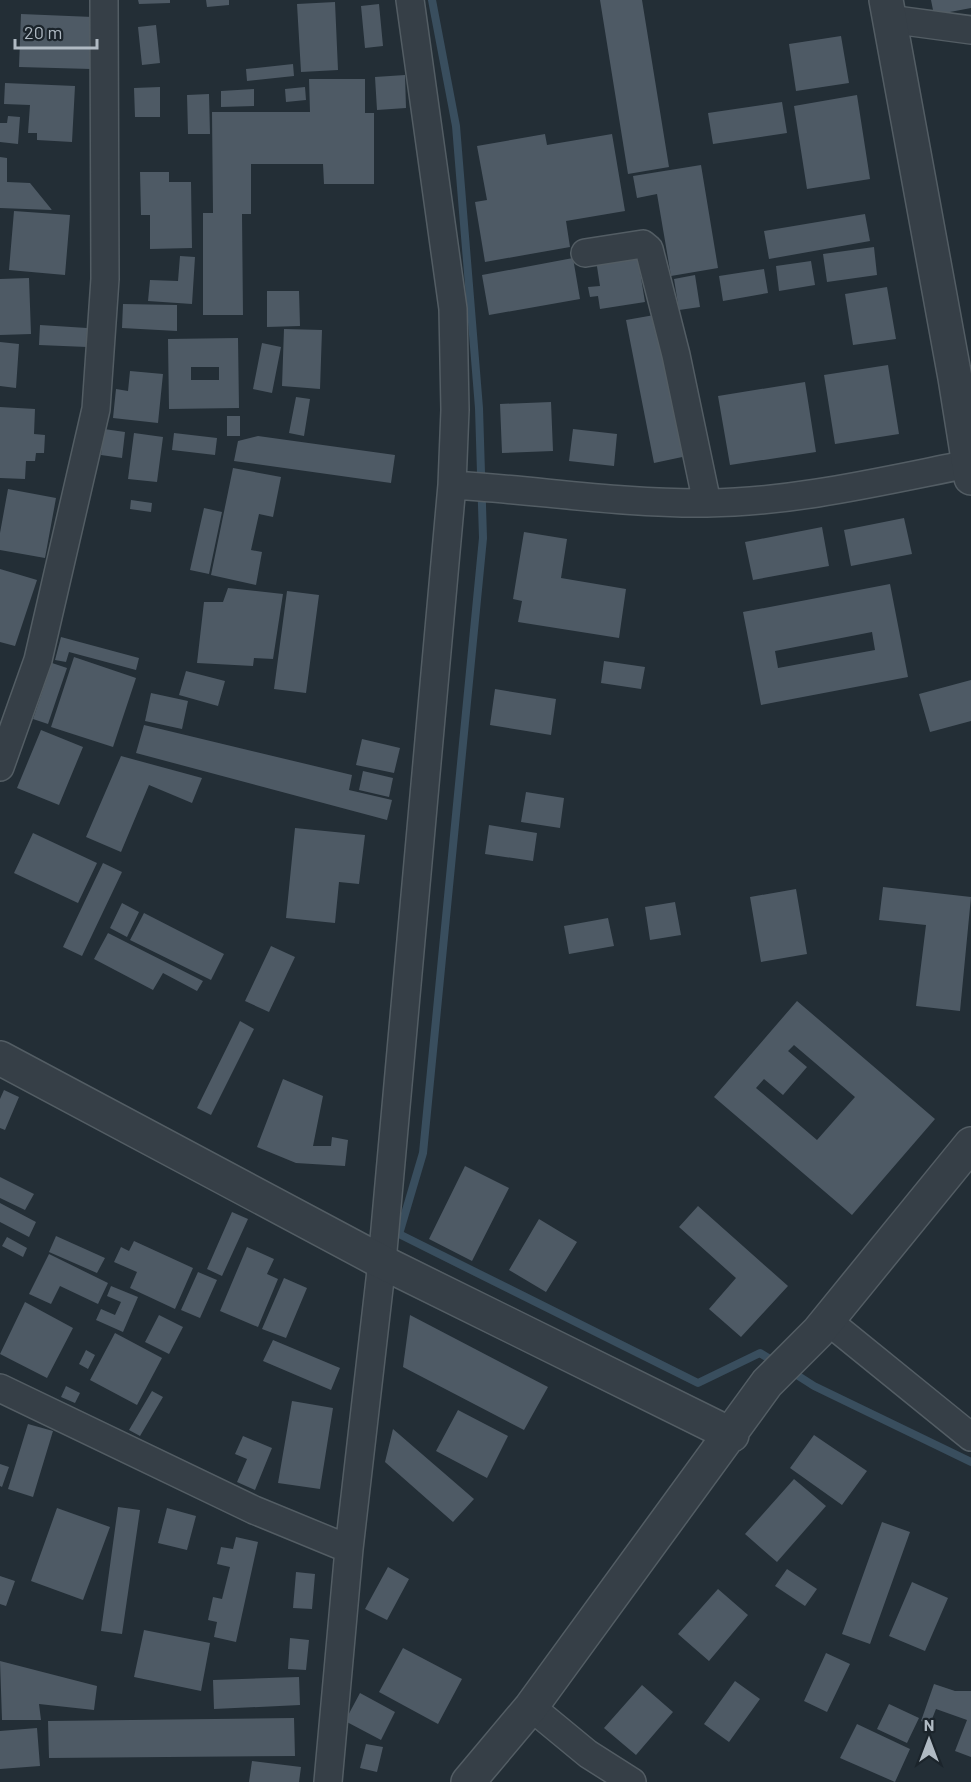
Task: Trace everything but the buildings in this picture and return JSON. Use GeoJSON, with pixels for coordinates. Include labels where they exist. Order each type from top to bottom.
{"type":"FeatureCollection","features":[{"type":"Feature","properties":{"kind":"street"},"geometry":{"type":"LineString","coordinates":[[0,767],[38,660],[96,409],[105,279],[104,0]]}},
{"type":"Feature","properties":{"kind":"street"},"geometry":{"type":"LineString","coordinates":[[328,1782],[349,1550],[474,486],[455,410],[453,309],[410,0]]}},
{"type":"Feature","properties":{"kind":"street"},"geometry":{"type":"LineString","coordinates":[[474,486],[648,501],[707,503],[784,498],[970,471],[963,375],[887,9],[971,30]]}},
{"type":"Feature","properties":{"kind":"street"},"geometry":{"type":"LineString","coordinates":[[585,253],[643,244],[650,249],[676,355],[707,503]]}},
{"type":"Feature","properties":{"kind":"street"},"geometry":{"type":"LineString","coordinates":[[0,1058],[382,1262],[732,1435]]}},
{"type":"Feature","properties":{"kind":"street"},"geometry":{"type":"LineString","coordinates":[[468,1782],[531,1707],[732,1435],[767,1383],[823,1326],[971,1144]]}},
{"type":"Feature","properties":{"kind":"street"},"geometry":{"type":"LineString","coordinates":[[823,1326],[971,1437]]}},
{"type":"Feature","properties":{"kind":"street"},"geometry":{"type":"LineString","coordinates":[[0,1388],[254,1510],[349,1550]]}},
{"type":"Feature","properties":{"kind":"street"},"geometry":{"type":"LineString","coordinates":[[531,1707],[588,1754],[632,1782]]}},
{"type":"Feature","properties":{"kind":"waterway"},"geometry":{"type":"LineString","coordinates":[[432,0],[456,126],[479,408],[483,538],[423,1153],[399,1234],[698,1383],[760,1353],[778,1364]]}},
{"type":"Feature","properties":{"kind":"waterway"},"geometry":{"type":"LineString","coordinates":[[789,1370],[814,1386],[971,1462]]}}]}
